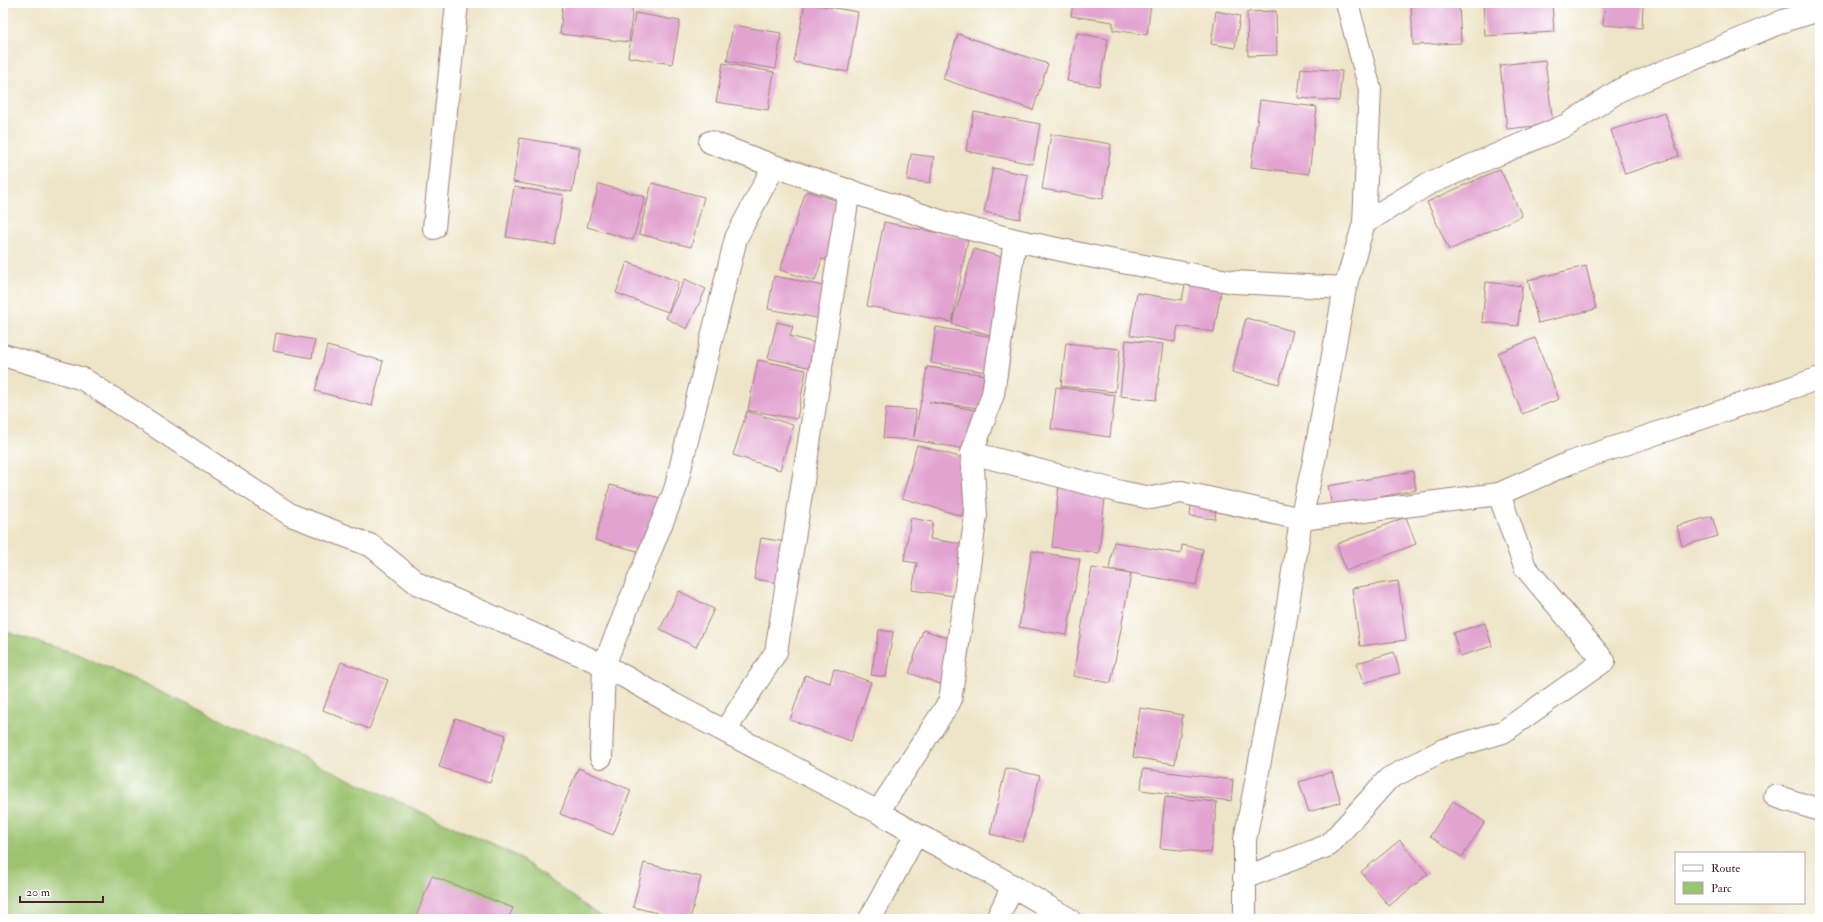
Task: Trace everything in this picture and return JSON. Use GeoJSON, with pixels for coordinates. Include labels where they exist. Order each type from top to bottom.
{"type":"FeatureCollection","features":[{"type":"Feature","properties":{"kind":"street"},"geometry":{"type":"LineString","coordinates":[[434,228],[457,3]]}},
{"type":"Feature","properties":{"kind":"street"},"geometry":{"type":"LineString","coordinates":[[1245,919],[1245,840],[1282,644],[1300,519],[1314,461],[1345,288],[1364,223],[1370,89],[1347,3]]}},
{"type":"Feature","properties":{"kind":"street"},"geometry":{"type":"LineString","coordinates":[[1364,223],[1428,184],[1567,125],[1620,90],[1786,20],[1820,10]]}},
{"type":"Feature","properties":{"kind":"street"},"geometry":{"type":"LineString","coordinates":[[710,142],[774,166],[946,223],[1015,240],[1099,258],[1234,282],[1345,288]]}},
{"type":"Feature","properties":{"kind":"street"},"geometry":{"type":"LineString","coordinates":[[601,757],[604,665],[675,490],[736,238],[774,166]]}},
{"type":"Feature","properties":{"kind":"street"},"geometry":{"type":"LineString","coordinates":[[725,731],[776,652],[849,190]]}},
{"type":"Feature","properties":{"kind":"street"},"geometry":{"type":"LineString","coordinates":[[878,812],[950,701],[976,515],[972,453],[993,394],[1015,240]]}},
{"type":"Feature","properties":{"kind":"street"},"geometry":{"type":"LineString","coordinates":[[3,355],[83,379],[291,515],[372,546],[418,584],[604,665],[878,812],[916,834],[982,868],[1069,919]]}},
{"type":"Feature","properties":{"kind":"street"},"geometry":{"type":"LineString","coordinates":[[972,453],[1121,492],[1151,498],[1181,492],[1300,519],[1499,494],[1569,463],[1820,378]]}},
{"type":"Feature","properties":{"kind":"street"},"geometry":{"type":"LineString","coordinates":[[1244,878],[1329,845],[1388,779],[1443,750],[1504,732],[1604,661],[1525,567],[1499,494]]}},
{"type":"Feature","properties":{"kind":"street"},"geometry":{"type":"LineString","coordinates":[[1775,796],[1820,810]]}},
{"type":"Feature","properties":{"kind":"street"},"geometry":{"type":"LineString","coordinates":[[870,919],[916,834]]}},
{"type":"Feature","properties":{"kind":"street"},"geometry":{"type":"LineString","coordinates":[[997,919],[1013,886]]}},
{"type":"Feature","properties":{"kind":"green space"},"geometry":{"type":"Polygon","coordinates":[[[3,631],[78,654],[517,856],[604,919],[3,919],[3,631]]]}},
{"type":"Feature","properties":{"kind":"building"},"geometry":{"type":"Polygon","coordinates":[[[563,3],[633,3],[629,42],[560,34],[563,3]]]}},
{"type":"Feature","properties":{"kind":"building"},"geometry":{"type":"Polygon","coordinates":[[[805,3],[858,12],[848,72],[794,62],[805,3]]]}},
{"type":"Feature","properties":{"kind":"building"},"geometry":{"type":"Polygon","coordinates":[[[1073,3],[1151,3],[1147,35],[1113,30],[1113,22],[1071,16],[1073,3]]]}},
{"type":"Feature","properties":{"kind":"building"},"geometry":{"type":"Polygon","coordinates":[[[1276,3],[1304,3],[1304,5],[1276,6],[1276,3]]]}},
{"type":"Feature","properties":{"kind":"building"},"geometry":{"type":"Polygon","coordinates":[[[1411,3],[1459,3],[1461,43],[1413,45],[1411,3]]]}},
{"type":"Feature","properties":{"kind":"building"},"geometry":{"type":"Polygon","coordinates":[[[1483,3],[1552,3],[1554,32],[1485,36],[1483,3]]]}},
{"type":"Feature","properties":{"kind":"building"},"geometry":{"type":"Polygon","coordinates":[[[1605,3],[1643,3],[1642,28],[1603,25],[1605,3]]]}},
{"type":"Feature","properties":{"kind":"building"},"geometry":{"type":"Polygon","coordinates":[[[1216,11],[1240,16],[1235,48],[1211,44],[1216,11]]]}},
{"type":"Feature","properties":{"kind":"building"},"geometry":{"type":"Polygon","coordinates":[[[1276,11],[1277,55],[1248,56],[1247,12],[1276,11]]]}},
{"type":"Feature","properties":{"kind":"building"},"geometry":{"type":"Polygon","coordinates":[[[635,13],[680,21],[672,64],[628,57],[635,13]]]}},
{"type":"Feature","properties":{"kind":"building"},"geometry":{"type":"Polygon","coordinates":[[[733,25],[781,33],[776,69],[727,61],[733,25]]]}},
{"type":"Feature","properties":{"kind":"building"},"geometry":{"type":"Polygon","coordinates":[[[1077,33],[1108,39],[1099,86],[1067,81],[1077,33]]]}},
{"type":"Feature","properties":{"kind":"building"},"geometry":{"type":"Polygon","coordinates":[[[958,34],[1048,64],[1033,110],[943,79],[958,34]]]}},
{"type":"Feature","properties":{"kind":"building"},"geometry":{"type":"Polygon","coordinates":[[[1545,60],[1553,124],[1507,129],[1500,65],[1545,60]]]}},
{"type":"Feature","properties":{"kind":"building"},"geometry":{"type":"Polygon","coordinates":[[[723,63],[774,72],[768,110],[716,102],[723,63]]]}},
{"type":"Feature","properties":{"kind":"building"},"geometry":{"type":"Polygon","coordinates":[[[1301,68],[1342,71],[1339,101],[1298,98],[1301,68]]]}},
{"type":"Feature","properties":{"kind":"building"},"geometry":{"type":"Polygon","coordinates":[[[1260,100],[1317,107],[1309,174],[1251,167],[1260,100]]]}},
{"type":"Feature","properties":{"kind":"building"},"geometry":{"type":"Polygon","coordinates":[[[974,112],[1040,124],[1033,164],[966,151],[974,112]]]}},
{"type":"Feature","properties":{"kind":"building"},"geometry":{"type":"Polygon","coordinates":[[[1665,113],[1679,156],[1625,174],[1611,130],[1665,113]]]}},
{"type":"Feature","properties":{"kind":"building"},"geometry":{"type":"Polygon","coordinates":[[[1051,134],[1111,144],[1103,199],[1042,189],[1051,134]]]}},
{"type":"Feature","properties":{"kind":"building"},"geometry":{"type":"Polygon","coordinates":[[[520,138],[580,148],[572,192],[513,182],[520,138]]]}},
{"type":"Feature","properties":{"kind":"building"},"geometry":{"type":"Polygon","coordinates":[[[911,154],[934,157],[930,183],[907,180],[911,154]]]}},
{"type":"Feature","properties":{"kind":"building"},"geometry":{"type":"Polygon","coordinates":[[[993,168],[1028,175],[1020,219],[984,212],[993,168]]]}},
{"type":"Feature","properties":{"kind":"building"},"geometry":{"type":"Polygon","coordinates":[[[1500,169],[1522,216],[1449,250],[1427,202],[1500,169]]]}},
{"type":"Feature","properties":{"kind":"building"},"geometry":{"type":"Polygon","coordinates":[[[652,183],[704,197],[691,247],[639,234],[652,183]]]}},
{"type":"Feature","properties":{"kind":"building"},"geometry":{"type":"Polygon","coordinates":[[[599,184],[645,197],[633,240],[587,227],[599,184]]]}},
{"type":"Feature","properties":{"kind":"building"},"geometry":{"type":"Polygon","coordinates":[[[514,187],[563,195],[555,245],[506,237],[514,187]]]}},
{"type":"Feature","properties":{"kind":"building"},"geometry":{"type":"Polygon","coordinates":[[[806,191],[855,206],[837,264],[822,259],[815,281],[780,270],[806,191]]]}},
{"type":"Feature","properties":{"kind":"building"},"geometry":{"type":"Polygon","coordinates":[[[884,222],[968,239],[952,322],[867,306],[884,222]]]}},
{"type":"Feature","properties":{"kind":"building"},"geometry":{"type":"Polygon","coordinates":[[[974,249],[1019,262],[997,337],[952,324],[974,249]]]}},
{"type":"Feature","properties":{"kind":"building"},"geometry":{"type":"Polygon","coordinates":[[[627,262],[679,282],[668,312],[616,293],[627,262]]]}},
{"type":"Feature","properties":{"kind":"building"},"geometry":{"type":"Polygon","coordinates":[[[1586,266],[1596,309],[1538,323],[1528,280],[1586,266]]]}},
{"type":"Feature","properties":{"kind":"building"},"geometry":{"type":"Polygon","coordinates":[[[774,276],[829,287],[823,319],[768,309],[774,276]]]}},
{"type":"Feature","properties":{"kind":"building"},"geometry":{"type":"Polygon","coordinates":[[[685,279],[706,289],[687,329],[666,318],[685,279]]]}},
{"type":"Feature","properties":{"kind":"building"},"geometry":{"type":"Polygon","coordinates":[[[1186,280],[1222,286],[1214,332],[1178,326],[1175,342],[1130,335],[1137,293],[1182,300],[1186,280]]]}},
{"type":"Feature","properties":{"kind":"building"},"geometry":{"type":"Polygon","coordinates":[[[1486,282],[1522,286],[1518,326],[1482,322],[1486,282]]]}},
{"type":"Feature","properties":{"kind":"building"},"geometry":{"type":"Polygon","coordinates":[[[1246,318],[1293,331],[1279,384],[1232,372],[1246,318]]]}},
{"type":"Feature","properties":{"kind":"building"},"geometry":{"type":"Polygon","coordinates":[[[777,322],[793,326],[790,336],[822,345],[816,369],[768,358],[777,322]]]}},
{"type":"Feature","properties":{"kind":"building"},"geometry":{"type":"Polygon","coordinates":[[[936,327],[1010,340],[1004,375],[931,363],[936,327]]]}},
{"type":"Feature","properties":{"kind":"building"},"geometry":{"type":"Polygon","coordinates":[[[276,333],[315,340],[312,358],[273,351],[276,333]]]}},
{"type":"Feature","properties":{"kind":"building"},"geometry":{"type":"Polygon","coordinates":[[[1535,338],[1559,399],[1522,414],[1498,353],[1535,338]]]}},
{"type":"Feature","properties":{"kind":"building"},"geometry":{"type":"Polygon","coordinates":[[[1126,340],[1163,344],[1156,400],[1120,396],[1126,340]]]}},
{"type":"Feature","properties":{"kind":"building"},"geometry":{"type":"Polygon","coordinates":[[[1066,343],[1120,349],[1115,392],[1061,386],[1066,343]]]}},
{"type":"Feature","properties":{"kind":"building"},"geometry":{"type":"Polygon","coordinates":[[[327,346],[383,361],[372,406],[315,391],[327,346]]]}},
{"type":"Feature","properties":{"kind":"building"},"geometry":{"type":"Polygon","coordinates":[[[758,360],[806,370],[797,419],[748,410],[758,360]]]}},
{"type":"Feature","properties":{"kind":"building"},"geometry":{"type":"Polygon","coordinates":[[[927,367],[1001,377],[997,410],[929,402],[993,413],[986,453],[914,440],[883,438],[886,408],[916,410],[914,437],[922,401],[927,367]]]}},
{"type":"Feature","properties":{"kind":"building"},"geometry":{"type":"Polygon","coordinates":[[[1056,387],[1115,395],[1110,437],[1051,429],[1056,387]]]}},
{"type":"Feature","properties":{"kind":"building"},"geometry":{"type":"Polygon","coordinates":[[[747,411],[793,425],[780,470],[733,455],[747,411]]]}},
{"type":"Feature","properties":{"kind":"building"},"geometry":{"type":"Polygon","coordinates":[[[917,445],[977,462],[962,516],[902,498],[917,445]]]}},
{"type":"Feature","properties":{"kind":"building"},"geometry":{"type":"Polygon","coordinates":[[[1413,471],[1416,490],[1332,506],[1328,486],[1413,471]]]}},
{"type":"Feature","properties":{"kind":"building"},"geometry":{"type":"Polygon","coordinates":[[[610,485],[668,500],[653,555],[595,540],[610,485]]]}},
{"type":"Feature","properties":{"kind":"building"},"geometry":{"type":"Polygon","coordinates":[[[1059,485],[1106,490],[1099,553],[1052,547],[1059,485]]]}},
{"type":"Feature","properties":{"kind":"building"},"geometry":{"type":"Polygon","coordinates":[[[1192,498],[1217,501],[1215,519],[1190,516],[1192,498]]]}},
{"type":"Feature","properties":{"kind":"building"},"geometry":{"type":"Polygon","coordinates":[[[1712,516],[1718,536],[1682,546],[1677,526],[1712,516]]]}},
{"type":"Feature","properties":{"kind":"building"},"geometry":{"type":"Polygon","coordinates":[[[1406,517],[1416,544],[1346,571],[1337,544],[1406,517]]]}},
{"type":"Feature","properties":{"kind":"building"},"geometry":{"type":"Polygon","coordinates":[[[911,518],[933,522],[930,539],[963,544],[954,596],[912,590],[917,563],[904,561],[911,518]]]}},
{"type":"Feature","properties":{"kind":"building"},"geometry":{"type":"Polygon","coordinates":[[[761,538],[804,545],[798,586],[754,579],[761,538]]]}},
{"type":"Feature","properties":{"kind":"building"},"geometry":{"type":"Polygon","coordinates":[[[1114,542],[1181,554],[1182,545],[1203,549],[1196,585],[1109,569],[1114,542]]]}},
{"type":"Feature","properties":{"kind":"building"},"geometry":{"type":"Polygon","coordinates":[[[1032,551],[1080,559],[1067,635],[1019,627],[1032,551]]]}},
{"type":"Feature","properties":{"kind":"building"},"geometry":{"type":"Polygon","coordinates":[[[1092,568],[1131,574],[1111,683],[1073,676],[1092,568]]]}},
{"type":"Feature","properties":{"kind":"building"},"geometry":{"type":"Polygon","coordinates":[[[1398,581],[1406,640],[1360,646],[1352,588],[1398,581]]]}},
{"type":"Feature","properties":{"kind":"building"},"geometry":{"type":"Polygon","coordinates":[[[679,591],[714,609],[696,647],[660,629],[679,591]]]}},
{"type":"Feature","properties":{"kind":"building"},"geometry":{"type":"Polygon","coordinates":[[[1485,623],[1492,646],[1460,656],[1453,633],[1485,623]]]}},
{"type":"Feature","properties":{"kind":"building"},"geometry":{"type":"Polygon","coordinates":[[[879,630],[893,632],[886,677],[871,675],[879,630]]]}},
{"type":"Feature","properties":{"kind":"building"},"geometry":{"type":"Polygon","coordinates":[[[923,630],[966,644],[952,688],[909,673],[923,630]]]}},
{"type":"Feature","properties":{"kind":"building"},"geometry":{"type":"Polygon","coordinates":[[[1394,652],[1400,673],[1363,683],[1357,663],[1394,652]]]}},
{"type":"Feature","properties":{"kind":"building"},"geometry":{"type":"Polygon","coordinates":[[[341,662],[388,680],[369,729],[323,710],[341,662]]]}},
{"type":"Feature","properties":{"kind":"building"},"geometry":{"type":"Polygon","coordinates":[[[834,669],[871,682],[851,741],[790,720],[805,675],[830,683],[834,669]]]}},
{"type":"Feature","properties":{"kind":"building"},"geometry":{"type":"Polygon","coordinates":[[[1140,708],[1183,715],[1175,764],[1133,757],[1140,708]]]}},
{"type":"Feature","properties":{"kind":"building"},"geometry":{"type":"Polygon","coordinates":[[[455,718],[506,735],[490,783],[439,767],[455,718]]]}},
{"type":"Feature","properties":{"kind":"building"},"geometry":{"type":"Polygon","coordinates":[[[578,768],[631,790],[613,835],[560,814],[578,768]]]}},
{"type":"Feature","properties":{"kind":"building"},"geometry":{"type":"Polygon","coordinates":[[[1006,768],[1040,776],[1023,842],[990,834],[1006,768]]]}},
{"type":"Feature","properties":{"kind":"building"},"geometry":{"type":"Polygon","coordinates":[[[1143,769],[1233,780],[1231,801],[1141,790],[1143,769]]]}},
{"type":"Feature","properties":{"kind":"building"},"geometry":{"type":"Polygon","coordinates":[[[1332,772],[1341,802],[1309,812],[1299,782],[1332,772]]]}},
{"type":"Feature","properties":{"kind":"building"},"geometry":{"type":"Polygon","coordinates":[[[1165,797],[1217,802],[1211,853],[1160,848],[1165,797]]]}},
{"type":"Feature","properties":{"kind":"building"},"geometry":{"type":"Polygon","coordinates":[[[1453,801],[1485,822],[1462,857],[1430,836],[1453,801]]]}},
{"type":"Feature","properties":{"kind":"building"},"geometry":{"type":"Polygon","coordinates":[[[1400,840],[1428,874],[1389,906],[1361,872],[1400,840]]]}},
{"type":"Feature","properties":{"kind":"building"},"geometry":{"type":"Polygon","coordinates":[[[644,863],[701,877],[690,919],[681,919],[633,907],[644,863]]]}},
{"type":"Feature","properties":{"kind":"building"},"geometry":{"type":"Polygon","coordinates":[[[432,876],[513,908],[508,919],[415,919],[432,876]]]}}]}
